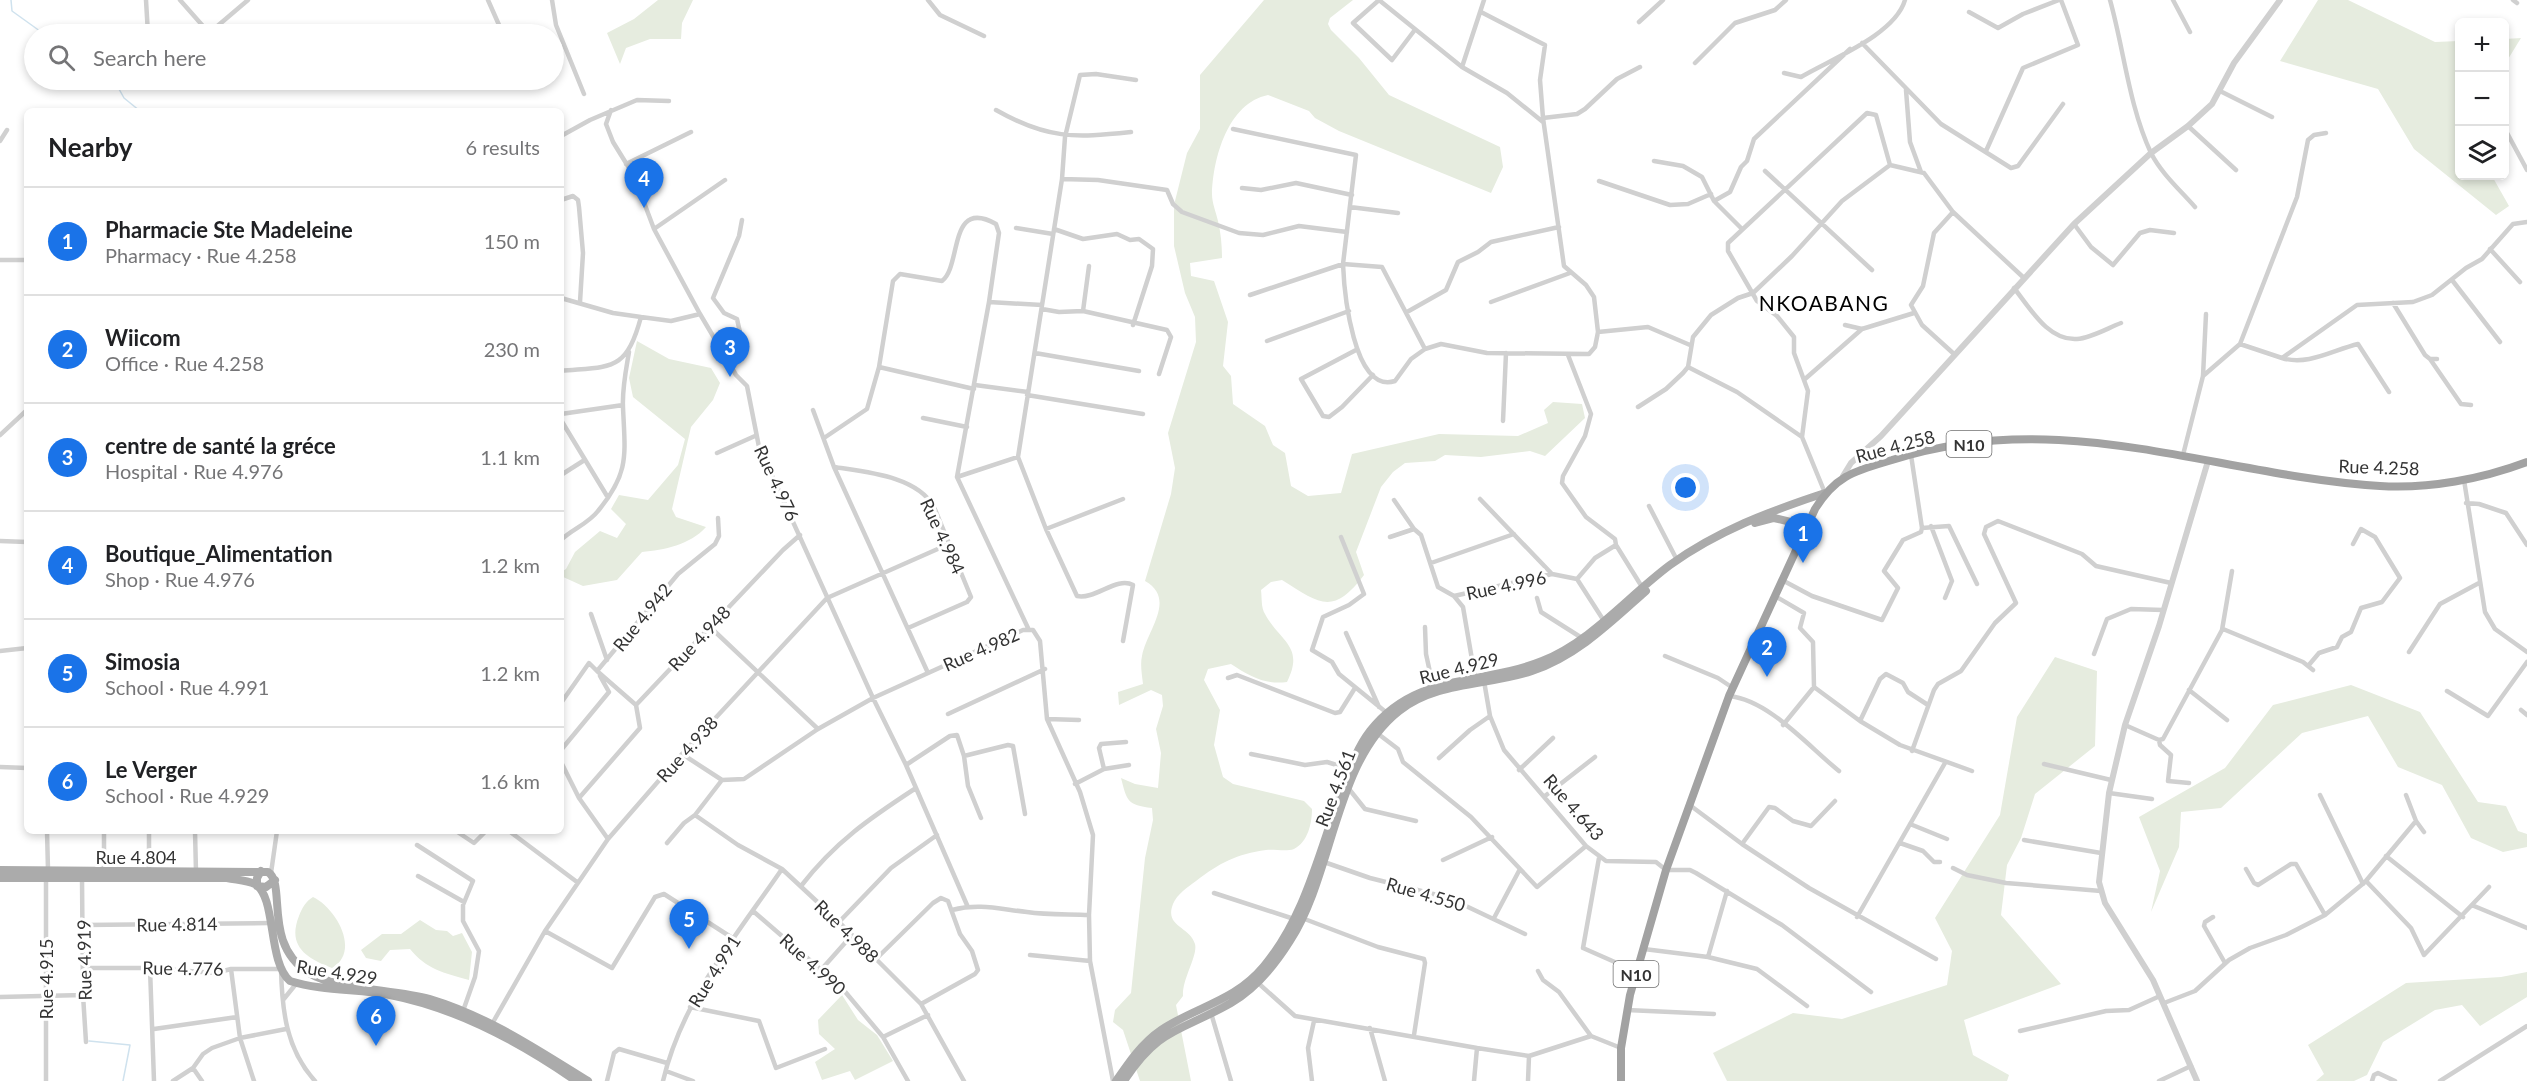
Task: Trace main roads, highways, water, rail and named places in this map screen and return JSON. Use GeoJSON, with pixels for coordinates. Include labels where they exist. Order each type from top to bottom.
{"type":"FeatureCollection","features":[{"type":"Feature","properties":{"kind":"highway","name":"Rue 4.258"},"geometry":{"type":"LineString","coordinates":[[1621,1081],[1621,1048],[1634,981],[1665,870],[1731,692],[1807,526],[1825,493],[1843,476],[1911,454],[1987,442],[2034,438],[2108,442],[2208,461],[2383,486],[2464,480],[2527,462]]}},
{"type":"Feature","properties":{"kind":"main road","name":"Rue 4.929"},"geometry":{"type":"LineString","coordinates":[[1115,1081],[1152,1036],[1221,1002],[1250,981],[1276,951],[1298,919],[1350,769],[1363,741],[1387,713],[1401,702],[1433,686],[1541,662],[1582,638],[1677,560],[1757,517],[1825,493]]}},
{"type":"Feature","properties":{"kind":"main road","name":"Rue 4.561"},"geometry":{"type":"LineString","coordinates":[[1124,1081],[1155,1042],[1166,1033],[1233,1002],[1257,982],[1281,954],[1324,862],[1348,789],[1363,754],[1377,732],[1398,712],[1417,700],[1442,689],[1529,672],[1565,656],[1598,634],[1661,577],[1713,544],[1744,528],[1774,518],[1807,526]]}},
{"type":"Feature","properties":{"kind":"main road","name":"Rue 4.804"},"geometry":{"type":"LineString","coordinates":[[0,870],[47,875],[104,872],[261,871],[273,877]]}},
{"type":"Feature","properties":{"kind":"main road"},"geometry":{"type":"LineString","coordinates":[[257,886],[257,878],[261,871]]}},
{"type":"Feature","properties":{"kind":"main road"},"geometry":{"type":"LineString","coordinates":[[0,878],[47,875],[82,878],[227,878],[266,887],[273,877]]}},
{"type":"Feature","properties":{"kind":"main road","name":"Rue 4.929"},"geometry":{"type":"LineString","coordinates":[[273,877],[282,941],[299,965],[313,975],[334,982],[420,996],[464,1011],[492,1024],[588,1081]]}},
{"type":"Feature","properties":{"kind":"main road","name":"Rue 4.929"},"geometry":{"type":"LineString","coordinates":[[257,886],[264,897],[281,969],[287,979],[296,983],[390,995],[450,1012],[487,1029],[565,1078],[576,1081]]}},
{"type":"Feature","properties":{"kind":"main road"},"geometry":{"type":"LineString","coordinates":[[281,969],[289,960],[299,965],[303,976],[296,983]]}},
{"type":"Feature","properties":{"kind":"waterway"},"geometry":{"type":"LineString","coordinates":[[11,0],[12,11],[30,24]]}},
{"type":"Feature","properties":{"kind":"waterway"},"geometry":{"type":"LineString","coordinates":[[120,90],[124,98],[136,108]]}},
{"type":"Feature","properties":{"kind":"waterway"},"geometry":{"type":"LineString","coordinates":[[89,1041],[130,1045],[123,1081]]}},
{"type":"Feature","properties":{"kind":"place","name":"Boutique_Alimentation"},"geometry":{"type":"Point","coordinates":[644,208]}},
{"type":"Feature","properties":{"kind":"place","name":"centre de santé la gréce"},"geometry":{"type":"Point","coordinates":[730,377]}},
{"type":"Feature","properties":{"kind":"place","name":"Pharmacie Ste Madeleine"},"geometry":{"type":"Point","coordinates":[1803,563]}},
{"type":"Feature","properties":{"kind":"place","name":"Wiicom"},"geometry":{"type":"Point","coordinates":[1767,677]}},
{"type":"Feature","properties":{"kind":"place","name":"Simosia"},"geometry":{"type":"Point","coordinates":[689,949]}},
{"type":"Feature","properties":{"kind":"place","name":"Le Verger"},"geometry":{"type":"Point","coordinates":[376,1046]}},
{"type":"Feature","properties":{"kind":"district","name":"NKOABANG"},"geometry":{"type":"Point","coordinates":[1824,302]}}]}
